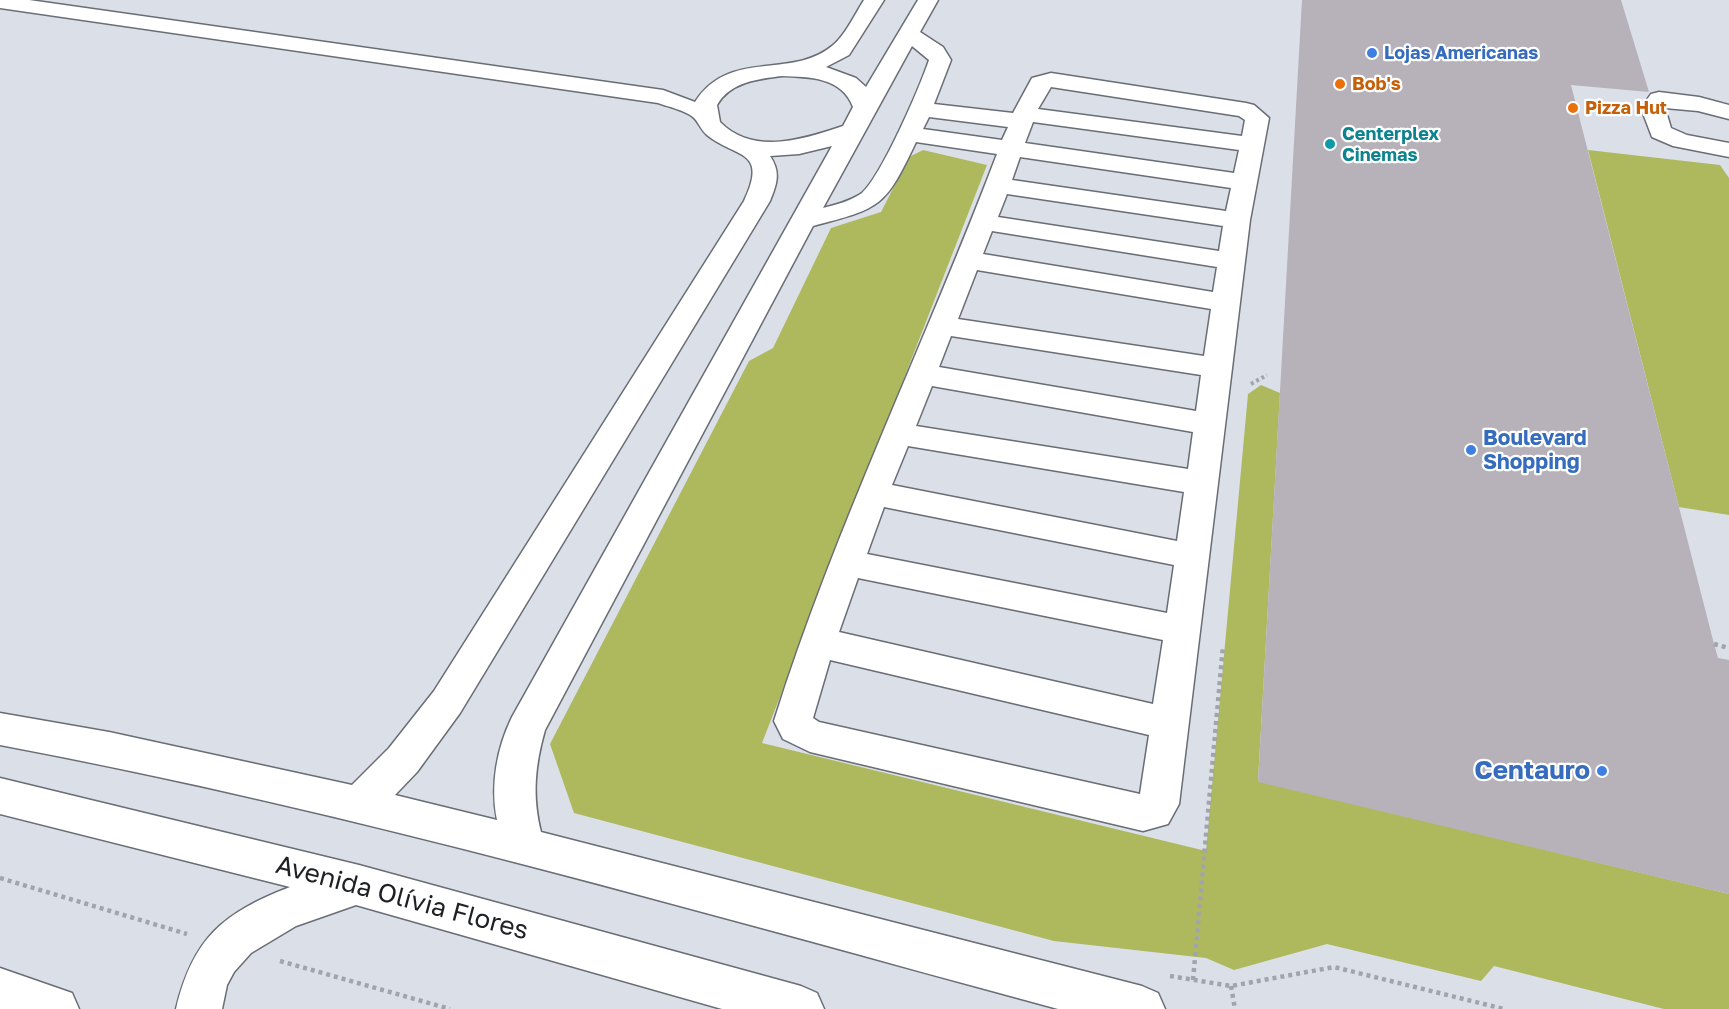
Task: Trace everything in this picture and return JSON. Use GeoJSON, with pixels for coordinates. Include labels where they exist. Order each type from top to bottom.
{"type":"FeatureCollection","features":[{"type":"Feature","properties":{"kind":"street"},"geometry":{"type":"LineString","coordinates":[[95,0],[666,87],[729,81],[765,70],[805,70],[828,74],[848,82],[860,94],[857,119],[822,144],[785,149],[748,146],[726,138],[711,126],[705,113],[707,101],[715,91],[729,81]]}},
{"type":"Feature","properties":{"kind":"street"},"geometry":{"type":"LineString","coordinates":[[805,70],[841,50],[874,0]]}},
{"type":"Feature","properties":{"kind":"street"},"geometry":{"type":"LineString","coordinates":[[524,846],[513,811],[513,781],[526,728],[857,119],[928,0]]}},
{"type":"Feature","properties":{"kind":"street"},"geometry":{"type":"LineString","coordinates":[[0,2],[663,97],[705,113]]}},
{"type":"Feature","properties":{"kind":"street"},"geometry":{"type":"LineString","coordinates":[[803,221],[871,198],[908,135],[940,60],[935,52],[909,33]]}},
{"type":"Feature","properties":{"kind":"street"},"geometry":{"type":"LineString","coordinates":[[1051,80],[1246,110],[1257,118],[1237,220],[1168,723],[1159,804],[1154,811],[1143,813],[1131,811],[804,733],[793,721],[817,642],[846,563],[998,185],[1019,127],[1040,83],[1051,80]]}},
{"type":"Feature","properties":{"kind":"street"},"geometry":{"type":"LineString","coordinates":[[1729,112],[1699,104],[1659,99],[1653,108],[1660,132],[1681,141],[1729,150]]}},
{"type":"Feature","properties":{"kind":"street"},"geometry":{"type":"LineString","coordinates":[[919,108],[1019,127],[1244,182]]}},
{"type":"Feature","properties":{"kind":"street"},"geometry":{"type":"LineString","coordinates":[[908,135],[1019,127]]}},
{"type":"Feature","properties":{"kind":"street"},"geometry":{"type":"LineString","coordinates":[[358,806],[403,760],[447,702],[757,201],[766,182],[763,160],[748,146]]}},
{"type":"Feature","properties":{"kind":"street"},"geometry":{"type":"LineString","coordinates":[[998,185],[1237,220]]}},
{"type":"Feature","properties":{"kind":"street"},"geometry":{"type":"LineString","coordinates":[[983,222],[1231,261]]}},
{"type":"Feature","properties":{"kind":"street"},"geometry":{"type":"LineString","coordinates":[[968,260],[1226,303]]}},
{"type":"Feature","properties":{"kind":"street"},"geometry":{"type":"LineString","coordinates":[[941,325],[1217,368]]}},
{"type":"Feature","properties":{"kind":"street"},"geometry":{"type":"LineString","coordinates":[[921,374],[1209,424]]}},
{"type":"Feature","properties":{"kind":"street"},"geometry":{"type":"LineString","coordinates":[[897,434],[1201,483]]}},
{"type":"Feature","properties":{"kind":"street"},"geometry":{"type":"LineString","coordinates":[[873,493],[1191,556]]}},
{"type":"Feature","properties":{"kind":"street"},"geometry":{"type":"LineString","coordinates":[[846,563],[1181,630]]}},
{"type":"Feature","properties":{"kind":"street"},"geometry":{"type":"LineString","coordinates":[[817,642],[1168,723]]}},
{"type":"Feature","properties":{"kind":"street"},"geometry":{"type":"LineString","coordinates":[[0,729],[109,749],[283,786],[524,846],[1151,991]]}},
{"type":"Feature","properties":{"kind":"street","name":"Avenida Olívia Flores"},"geometry":{"type":"LineString","coordinates":[[0,796],[160,833],[359,885],[801,1009]]}},
{"type":"Feature","properties":{"kind":"street"},"geometry":{"type":"LineString","coordinates":[[199,1009],[201,986],[226,945],[265,916],[359,885]]}},
{"type":"Feature","properties":{"kind":"street"},"geometry":{"type":"LineString","coordinates":[[0,990],[56,1009]]}},
{"type":"Feature","properties":{"kind":"path"},"geometry":{"type":"LineString","coordinates":[[1245,388],[1267,375]]}},
{"type":"Feature","properties":{"kind":"path"},"geometry":{"type":"LineString","coordinates":[[1193,980],[1223,636]]}},
{"type":"Feature","properties":{"kind":"path"},"geometry":{"type":"LineString","coordinates":[[1714,644],[1729,648]]}},
{"type":"Feature","properties":{"kind":"path"},"geometry":{"type":"LineString","coordinates":[[1151,991],[1193,980],[1231,986],[1334,967],[1504,1009]]}},
{"type":"Feature","properties":{"kind":"path"},"geometry":{"type":"LineString","coordinates":[[1231,986],[1235,1009]]}},
{"type":"Feature","properties":{"kind":"green space"},"geometry":{"type":"Polygon","coordinates":[[[923,150],[987,165],[762,743],[1206,851],[1248,394],[1261,385],[1280,393],[1258,781],[1729,894],[1729,1009],[1664,1009],[1494,966],[1481,981],[1327,944],[1234,970],[1206,958],[1054,941],[574,813],[550,744],[749,361],[773,348],[831,228],[881,212],[909,157],[923,150]]]}},
{"type":"Feature","properties":{"kind":"green space"},"geometry":{"type":"Polygon","coordinates":[[[1588,150],[1720,165],[1729,178],[1729,515],[1679,507],[1588,150]]]}},
{"type":"Feature","properties":{"kind":"building","name":"Boulevard Shopping"},"geometry":{"type":"Polygon","coordinates":[[[1302,0],[1621,0],[1649,92],[1571,85],[1714,644],[1718,658],[1729,660],[1729,894],[1258,782],[1302,0]]]}},
{"type":"Feature","properties":{"kind":"place","name":"Lojas Americanas"},"geometry":{"type":"Point","coordinates":[1372,53]}},
{"type":"Feature","properties":{"kind":"place","name":"Bob's"},"geometry":{"type":"Point","coordinates":[1340,84]}},
{"type":"Feature","properties":{"kind":"place","name":"Pizza Hut"},"geometry":{"type":"Point","coordinates":[1573,108]}},
{"type":"Feature","properties":{"kind":"place","name":"Centerplex Cinemas"},"geometry":{"type":"Point","coordinates":[1330,144]}},
{"type":"Feature","properties":{"kind":"place","name":"Boulevard Shopping"},"geometry":{"type":"Point","coordinates":[1471,450]}},
{"type":"Feature","properties":{"kind":"place","name":"Centauro"},"geometry":{"type":"Point","coordinates":[1602,771]}}]}
